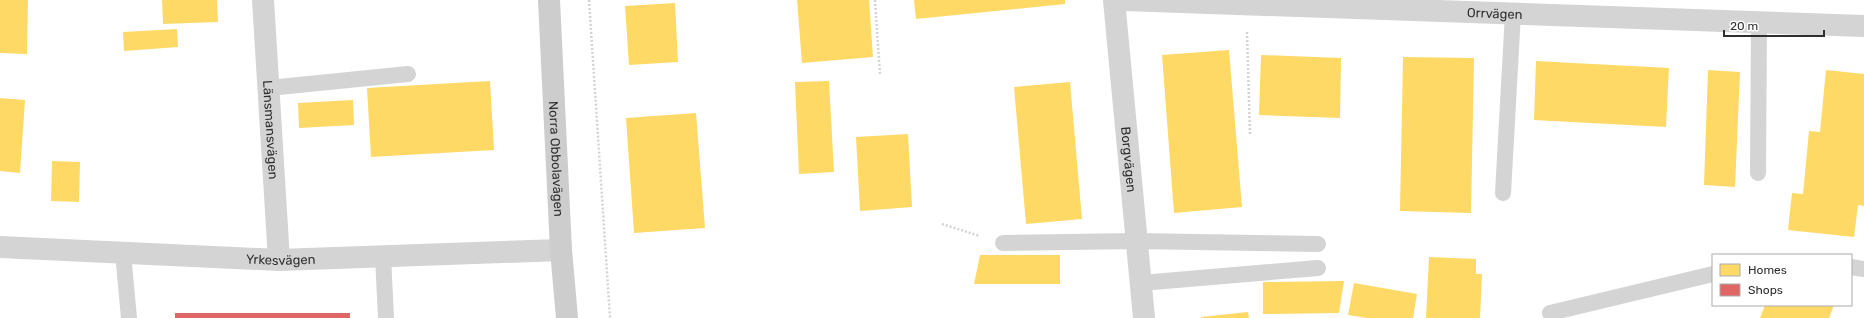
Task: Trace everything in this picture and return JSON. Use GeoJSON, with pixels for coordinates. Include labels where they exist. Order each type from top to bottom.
{"type":"FeatureCollection","features":[{"type":"Feature","properties":{"kind":"street","name":"Länsmansvägen"},"geometry":{"type":"LineString","coordinates":[[263,0],[279,260]]}},
{"type":"Feature","properties":{"kind":"street","name":"Norra Obbolavägen"},"geometry":{"type":"LineString","coordinates":[[549,0],[561,250],[567,318]]}},
{"type":"Feature","properties":{"kind":"street","name":"Borgvägen"},"geometry":{"type":"LineString","coordinates":[[1114,0],[1144,318]]}},
{"type":"Feature","properties":{"kind":"street","name":"Orrvägen"},"geometry":{"type":"LineString","coordinates":[[1125,0],[1864,26]]}},
{"type":"Feature","properties":{"kind":"street","name":"Yrkesvägen"},"geometry":{"type":"LineString","coordinates":[[0,247],[279,260],[561,250]]}},
{"type":"Feature","properties":{"kind":"lane"},"geometry":{"type":"LineString","coordinates":[[1503,193],[1512,13]]}},
{"type":"Feature","properties":{"kind":"lane"},"geometry":{"type":"LineString","coordinates":[[1758,173],[1759,22]]}},
{"type":"Feature","properties":{"kind":"lane"},"geometry":{"type":"LineString","coordinates":[[269,88],[408,74]]}},
{"type":"Feature","properties":{"kind":"lane"},"geometry":{"type":"LineString","coordinates":[[1003,243],[1137,241],[1318,244]]}},
{"type":"Feature","properties":{"kind":"lane"},"geometry":{"type":"LineString","coordinates":[[123,253],[129,318]]}},
{"type":"Feature","properties":{"kind":"lane"},"geometry":{"type":"LineString","coordinates":[[383,256],[386,318]]}},
{"type":"Feature","properties":{"kind":"lane"},"geometry":{"type":"LineString","coordinates":[[1852,267],[1864,269]]}},
{"type":"Feature","properties":{"kind":"lane"},"geometry":{"type":"LineString","coordinates":[[1141,283],[1318,268]]}},
{"type":"Feature","properties":{"kind":"lane"},"geometry":{"type":"LineString","coordinates":[[1550,313],[1712,274]]}},
{"type":"Feature","properties":{"kind":"path"},"geometry":{"type":"LineString","coordinates":[[589,0],[610,318]]}},
{"type":"Feature","properties":{"kind":"path"},"geometry":{"type":"LineString","coordinates":[[876,0],[880,74]]}},
{"type":"Feature","properties":{"kind":"path"},"geometry":{"type":"LineString","coordinates":[[1246,4],[1250,134]]}},
{"type":"Feature","properties":{"kind":"path"},"geometry":{"type":"LineString","coordinates":[[942,224],[1003,243]]}},
{"type":"Feature","properties":{"kind":"building: Homes"},"geometry":{"type":"Polygon","coordinates":[[[0,0],[28,0],[27,54],[0,53],[0,0]]]}},
{"type":"Feature","properties":{"kind":"building: Homes"},"geometry":{"type":"Polygon","coordinates":[[[162,0],[217,0],[218,22],[163,24],[162,0]]]}},
{"type":"Feature","properties":{"kind":"building: Homes"},"geometry":{"type":"Polygon","coordinates":[[[797,0],[869,0],[873,57],[802,63],[797,0]]]}},
{"type":"Feature","properties":{"kind":"building: Homes"},"geometry":{"type":"Polygon","coordinates":[[[914,0],[1065,0],[1065,4],[916,19],[914,0]]]}},
{"type":"Feature","properties":{"kind":"building: Homes"},"geometry":{"type":"Polygon","coordinates":[[[675,3],[678,62],[629,65],[625,6],[675,3]]]}},
{"type":"Feature","properties":{"kind":"building: Homes"},"geometry":{"type":"Polygon","coordinates":[[[177,29],[178,47],[124,51],[123,32],[177,29]]]}},
{"type":"Feature","properties":{"kind":"building: Homes"},"geometry":{"type":"Polygon","coordinates":[[[1229,50],[1242,207],[1174,213],[1162,55],[1229,50]]]}},
{"type":"Feature","properties":{"kind":"building: Homes"},"geometry":{"type":"Polygon","coordinates":[[[1261,55],[1341,58],[1340,118],[1259,115],[1261,55]]]}},
{"type":"Feature","properties":{"kind":"building: Homes"},"geometry":{"type":"Polygon","coordinates":[[[1403,57],[1474,58],[1471,213],[1400,211],[1403,57]]]}},
{"type":"Feature","properties":{"kind":"building: Homes"},"geometry":{"type":"Polygon","coordinates":[[[1536,61],[1669,68],[1666,127],[1534,120],[1536,61]]]}},
{"type":"Feature","properties":{"kind":"building: Homes"},"geometry":{"type":"Polygon","coordinates":[[[1708,70],[1740,72],[1735,187],[1704,185],[1708,70]]]}},
{"type":"Feature","properties":{"kind":"building: Homes"},"geometry":{"type":"Polygon","coordinates":[[[1826,70],[1864,74],[1864,206],[1858,205],[1854,237],[1788,230],[1792,193],[1803,194],[1809,131],[1820,132],[1826,70]]]}},
{"type":"Feature","properties":{"kind":"building: Homes"},"geometry":{"type":"Polygon","coordinates":[[[490,81],[494,150],[371,157],[367,88],[490,81]]]}},
{"type":"Feature","properties":{"kind":"building: Homes"},"geometry":{"type":"Polygon","coordinates":[[[829,81],[834,172],[799,174],[795,82],[829,81]]]}},
{"type":"Feature","properties":{"kind":"building: Homes"},"geometry":{"type":"Polygon","coordinates":[[[1070,82],[1082,219],[1026,224],[1014,87],[1070,82]]]}},
{"type":"Feature","properties":{"kind":"building: Homes"},"geometry":{"type":"Polygon","coordinates":[[[0,98],[25,100],[20,173],[0,171],[0,98]]]}},
{"type":"Feature","properties":{"kind":"building: Homes"},"geometry":{"type":"Polygon","coordinates":[[[353,100],[354,125],[299,128],[298,103],[353,100]]]}},
{"type":"Feature","properties":{"kind":"building: Homes"},"geometry":{"type":"Polygon","coordinates":[[[696,113],[705,228],[634,233],[626,118],[696,113]]]}},
{"type":"Feature","properties":{"kind":"building: Homes"},"geometry":{"type":"Polygon","coordinates":[[[908,134],[912,207],[860,211],[856,137],[908,134]]]}},
{"type":"Feature","properties":{"kind":"building: Homes"},"geometry":{"type":"Polygon","coordinates":[[[52,161],[80,162],[79,202],[51,201],[52,161]]]}},
{"type":"Feature","properties":{"kind":"building: Homes"},"geometry":{"type":"Polygon","coordinates":[[[980,255],[1060,255],[1060,284],[974,284],[980,255]]]}},
{"type":"Feature","properties":{"kind":"building: Homes"},"geometry":{"type":"Polygon","coordinates":[[[1429,257],[1476,259],[1476,274],[1482,274],[1480,318],[1426,318],[1429,257]]]}},
{"type":"Feature","properties":{"kind":"building: Homes"},"geometry":{"type":"Polygon","coordinates":[[[1344,281],[1339,313],[1263,314],[1263,282],[1344,281]]]}},
{"type":"Feature","properties":{"kind":"building: Homes"},"geometry":{"type":"Polygon","coordinates":[[[1354,283],[1417,294],[1413,318],[1367,318],[1348,315],[1354,283]]]}},
{"type":"Feature","properties":{"kind":"building: Homes"},"geometry":{"type":"Polygon","coordinates":[[[1765,306],[1834,306],[1829,318],[1760,318],[1765,306]]]}},
{"type":"Feature","properties":{"kind":"building: Homes"},"geometry":{"type":"Polygon","coordinates":[[[1248,312],[1249,318],[1201,318],[1201,317],[1248,312]]]}},
{"type":"Feature","properties":{"kind":"building: Shops"},"geometry":{"type":"Polygon","coordinates":[[[175,313],[350,313],[350,318],[175,318],[175,313]]]}}]}
